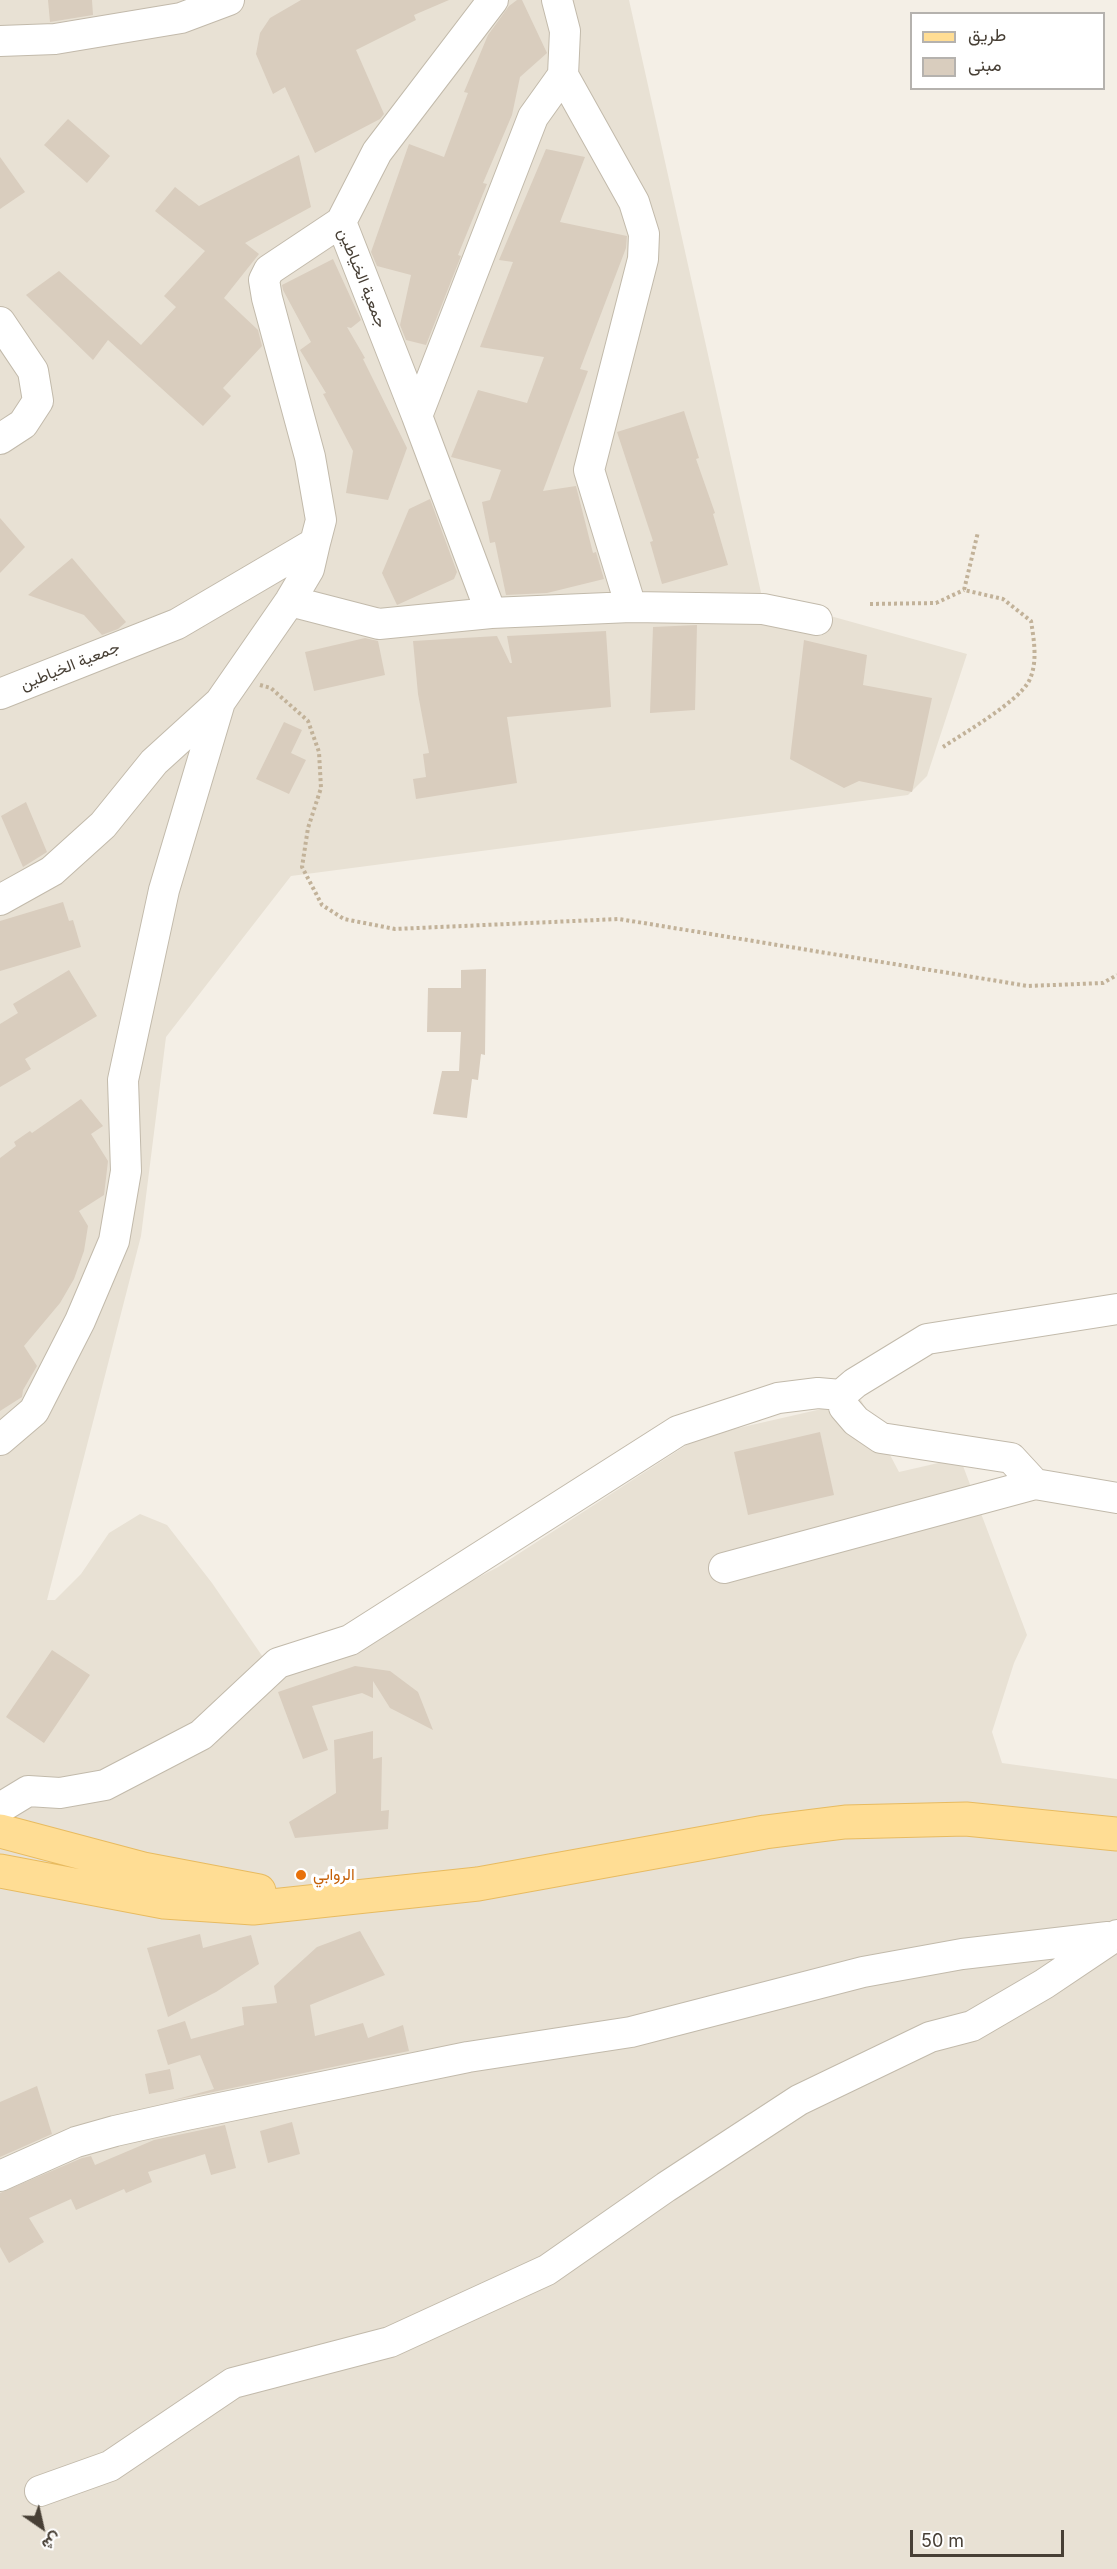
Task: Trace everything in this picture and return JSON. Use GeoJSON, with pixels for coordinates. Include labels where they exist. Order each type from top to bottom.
{"type":"FeatureCollection","features":[{"type":"Feature","properties":{"kind":"main road"},"geometry":{"type":"LineString","coordinates":[[0,1871],[164,1902],[222,1907],[279,1906],[330,1898],[389,1895],[478,1884],[765,1832],[845,1822],[966,1819],[1117,1834]]}},
{"type":"Feature","properties":{"kind":"main road"},"geometry":{"type":"LineString","coordinates":[[0,1831],[188,1879],[272,1893],[330,1898]]}},
{"type":"Feature","properties":{"kind":"street"},"geometry":{"type":"LineString","coordinates":[[0,41],[55,39],[181,18],[229,0]]}},
{"type":"Feature","properties":{"kind":"street"},"geometry":{"type":"LineString","coordinates":[[341,222],[377,152],[494,0]]}},
{"type":"Feature","properties":{"kind":"street"},"geometry":{"type":"LineString","coordinates":[[417,416],[533,117],[562,75],[565,32],[557,0]]}},
{"type":"Feature","properties":{"kind":"street"},"geometry":{"type":"LineString","coordinates":[[562,75],[634,202],[644,234],[643,259],[589,471],[631,607]]}},
{"type":"Feature","properties":{"kind":"street","name":"جمعية الخياطين"},"geometry":{"type":"LineString","coordinates":[[0,694],[177,624],[315,543],[321,520],[310,457],[264,280],[269,270],[341,222],[417,416],[490,613]]}},
{"type":"Feature","properties":{"kind":"street"},"geometry":{"type":"LineString","coordinates":[[0,322],[33,371],[38,401],[23,424],[0,439]]}},
{"type":"Feature","properties":{"kind":"street"},"geometry":{"type":"LineString","coordinates":[[0,900],[52,871],[103,825],[154,762],[220,702],[290,601],[309,569],[315,543]]}},
{"type":"Feature","properties":{"kind":"street"},"geometry":{"type":"LineString","coordinates":[[290,601],[379,624],[490,613],[631,607],[763,609],[817,620]]}},
{"type":"Feature","properties":{"kind":"street"},"geometry":{"type":"LineString","coordinates":[[0,1440],[34,1411],[80,1321],[114,1241],[126,1171],[123,1080],[164,890],[220,702]]}},
{"type":"Feature","properties":{"kind":"street"},"geometry":{"type":"LineString","coordinates":[[0,1808],[28,1791],[60,1793],[105,1785],[201,1735],[278,1663],[350,1640],[678,1431],[778,1398],[818,1393],[841,1395],[855,1383],[927,1339],[1117,1309]]}},
{"type":"Feature","properties":{"kind":"street"},"geometry":{"type":"LineString","coordinates":[[841,1395],[844,1407],[856,1421],[881,1438],[1011,1458],[1035,1484]]}},
{"type":"Feature","properties":{"kind":"street"},"geometry":{"type":"LineString","coordinates":[[724,1568],[1035,1484],[1117,1498]]}},
{"type":"Feature","properties":{"kind":"street"},"geometry":{"type":"LineString","coordinates":[[0,2176],[76,2142],[186,2115],[468,2057],[631,2032],[863,1972],[962,1954],[1117,1935]]}},
{"type":"Feature","properties":{"kind":"street"},"geometry":{"type":"LineString","coordinates":[[40,2491],[110,2466],[233,2383],[390,2342],[547,2270],[666,2187],[800,2100],[930,2037],[972,2026],[1044,1984],[1117,1935]]}},
{"type":"Feature","properties":{"kind":"path"},"geometry":{"type":"LineString","coordinates":[[964,590],[978,532]]}},
{"type":"Feature","properties":{"kind":"path"},"geometry":{"type":"LineString","coordinates":[[870,604],[936,603],[964,590],[1004,599],[1031,621],[1035,649],[1029,681],[1008,703],[943,747]]}},
{"type":"Feature","properties":{"kind":"path"},"geometry":{"type":"LineString","coordinates":[[237,677],[271,688],[308,721],[319,752],[321,788],[308,828],[302,867],[322,904],[344,919],[395,929],[619,919],[1028,986],[1103,982],[1117,975]]}},
{"type":"Feature","properties":{"kind":"shaded area"},"geometry":{"type":"Polygon","coordinates":[[[0,0],[629,0],[762,597],[967,654],[927,776],[908,795],[291,876],[166,1037],[141,1236],[47,1600],[55,1600],[81,1574],[109,1533],[140,1514],[167,1525],[212,1583],[267,1663],[388,1625],[498,1567],[699,1437],[861,1400],[899,1472],[960,1458],[1027,1635],[1014,1663],[992,1732],[1002,1763],[1117,1779],[1117,2569],[0,2569],[0,0]]]}},
{"type":"Feature","properties":{"kind":"building"},"geometry":{"type":"Polygon","coordinates":[[[48,0],[92,0],[93,15],[50,22],[48,0]]]}},
{"type":"Feature","properties":{"kind":"building"},"geometry":{"type":"Polygon","coordinates":[[[301,0],[449,0],[414,15],[416,20],[356,50],[384,114],[380,119],[315,153],[285,87],[273,94],[256,54],[260,33],[270,18],[301,0]]]}},
{"type":"Feature","properties":{"kind":"building"},"geometry":{"type":"Polygon","coordinates":[[[517,0],[522,0],[547,53],[520,77],[512,115],[483,183],[487,184],[458,255],[461,256],[426,345],[406,340],[400,325],[411,275],[377,266],[371,252],[409,144],[444,157],[468,93],[464,92],[488,35],[509,6],[517,0]]]}},
{"type":"Feature","properties":{"kind":"building"},"geometry":{"type":"Polygon","coordinates":[[[68,119],[110,156],[87,183],[44,145],[68,119]]]}},
{"type":"Feature","properties":{"kind":"building"},"geometry":{"type":"Polygon","coordinates":[[[546,149],[585,157],[560,222],[627,236],[626,248],[580,369],[588,371],[543,491],[576,486],[593,553],[596,552],[604,579],[547,593],[506,595],[495,542],[490,543],[482,502],[490,500],[501,470],[451,457],[478,390],[527,403],[544,357],[480,347],[513,262],[499,260],[546,149]]]}},
{"type":"Feature","properties":{"kind":"building"},"geometry":{"type":"Polygon","coordinates":[[[299,155],[311,207],[245,243],[259,254],[224,298],[258,330],[262,346],[223,388],[231,396],[203,426],[108,340],[93,360],[26,295],[59,271],[141,345],[176,307],[164,296],[205,251],[155,211],[175,187],[199,206],[299,155]]]}},
{"type":"Feature","properties":{"kind":"building"},"geometry":{"type":"Polygon","coordinates":[[[0,157],[25,192],[0,209],[0,157]]]}},
{"type":"Feature","properties":{"kind":"building"},"geometry":{"type":"Polygon","coordinates":[[[333,259],[361,320],[351,328],[347,327],[365,358],[363,359],[407,448],[388,500],[346,493],[353,451],[323,394],[326,393],[300,350],[311,342],[283,290],[282,285],[333,259]]]}},
{"type":"Feature","properties":{"kind":"building"},"geometry":{"type":"Polygon","coordinates":[[[684,411],[728,565],[662,584],[650,542],[653,541],[617,432],[684,411]]]}},
{"type":"Feature","properties":{"kind":"building"},"geometry":{"type":"Polygon","coordinates":[[[430,499],[457,572],[454,579],[397,605],[382,573],[409,509],[430,499]]]}},
{"type":"Feature","properties":{"kind":"building"},"geometry":{"type":"Polygon","coordinates":[[[0,518],[25,547],[0,573],[0,518]]]}},
{"type":"Feature","properties":{"kind":"building"},"geometry":{"type":"Polygon","coordinates":[[[72,558],[126,622],[118,629],[102,635],[84,615],[28,595],[72,558]]]}},
{"type":"Feature","properties":{"kind":"building"},"geometry":{"type":"Polygon","coordinates":[[[697,625],[695,710],[650,713],[653,627],[697,625]]]}},
{"type":"Feature","properties":{"kind":"building"},"geometry":{"type":"Polygon","coordinates":[[[606,631],[611,707],[507,717],[517,783],[416,799],[413,779],[426,777],[423,754],[429,753],[418,694],[413,641],[497,636],[512,663],[507,636],[606,631]]]}},
{"type":"Feature","properties":{"kind":"building"},"geometry":{"type":"Polygon","coordinates":[[[365,638],[378,641],[385,675],[314,691],[305,652],[365,638]]]}},
{"type":"Feature","properties":{"kind":"building"},"geometry":{"type":"Polygon","coordinates":[[[804,640],[867,655],[863,685],[932,698],[912,792],[859,781],[844,788],[790,759],[804,640]]]}},
{"type":"Feature","properties":{"kind":"building"},"geometry":{"type":"Polygon","coordinates":[[[284,722],[302,730],[291,753],[306,760],[289,794],[256,779],[284,722]]]}},
{"type":"Feature","properties":{"kind":"building"},"geometry":{"type":"Polygon","coordinates":[[[26,802],[47,852],[23,867],[1,816],[26,802]]]}},
{"type":"Feature","properties":{"kind":"building"},"geometry":{"type":"Polygon","coordinates":[[[63,902],[69,921],[73,920],[81,947],[0,971],[0,921],[63,902]]]}},
{"type":"Feature","properties":{"kind":"building"},"geometry":{"type":"Polygon","coordinates":[[[486,969],[485,1055],[481,1054],[478,1080],[472,1079],[467,1118],[433,1114],[442,1071],[459,1071],[461,1032],[427,1032],[428,988],[461,988],[461,970],[486,969]]]}},
{"type":"Feature","properties":{"kind":"building"},"geometry":{"type":"Polygon","coordinates":[[[69,970],[97,1016],[25,1059],[31,1069],[0,1087],[0,1024],[18,1013],[13,1004],[69,970]]]}},
{"type":"Feature","properties":{"kind":"building"},"geometry":{"type":"Polygon","coordinates":[[[81,1099],[103,1126],[91,1134],[108,1161],[104,1195],[79,1211],[88,1226],[84,1251],[74,1279],[60,1303],[24,1346],[37,1366],[23,1390],[22,1397],[0,1411],[0,1158],[16,1146],[14,1142],[30,1131],[32,1133],[81,1099]]]}},
{"type":"Feature","properties":{"kind":"building"},"geometry":{"type":"Polygon","coordinates":[[[820,1432],[834,1495],[748,1515],[734,1452],[820,1432]]]}},
{"type":"Feature","properties":{"kind":"building"},"geometry":{"type":"Polygon","coordinates":[[[52,1650],[90,1675],[44,1743],[6,1717],[52,1650]]]}},
{"type":"Feature","properties":{"kind":"building"},"geometry":{"type":"Polygon","coordinates":[[[355,1666],[390,1671],[418,1692],[433,1730],[390,1708],[373,1681],[373,1698],[362,1693],[312,1706],[328,1750],[303,1759],[278,1692],[355,1666]]]}},
{"type":"Feature","properties":{"kind":"building"},"geometry":{"type":"Polygon","coordinates":[[[373,1731],[373,1759],[382,1757],[381,1811],[389,1810],[388,1829],[295,1838],[289,1822],[336,1793],[334,1740],[373,1731]]]}},
{"type":"Feature","properties":{"kind":"building"},"geometry":{"type":"Polygon","coordinates":[[[360,1931],[385,1975],[310,2005],[315,2036],[363,2023],[368,2038],[403,2025],[409,2051],[170,2101],[214,2089],[200,2055],[168,2065],[157,2030],[185,2021],[191,2039],[244,2025],[242,2007],[277,2003],[274,1986],[317,1947],[360,1931]]]}},
{"type":"Feature","properties":{"kind":"building"},"geometry":{"type":"Polygon","coordinates":[[[200,1934],[203,1948],[251,1935],[259,1964],[216,1992],[168,2017],[147,1948],[200,1934]]]}},
{"type":"Feature","properties":{"kind":"building"},"geometry":{"type":"Polygon","coordinates":[[[170,2069],[174,2089],[149,2094],[145,2074],[170,2069]]]}},
{"type":"Feature","properties":{"kind":"building"},"geometry":{"type":"Polygon","coordinates":[[[37,2086],[52,2134],[0,2157],[0,2102],[37,2086]]]}},
{"type":"Feature","properties":{"kind":"building"},"geometry":{"type":"Polygon","coordinates":[[[292,2122],[300,2154],[268,2163],[260,2131],[292,2122]]]}},
{"type":"Feature","properties":{"kind":"building"},"geometry":{"type":"Polygon","coordinates":[[[225,2125],[236,2168],[211,2175],[205,2154],[148,2172],[152,2182],[126,2193],[124,2189],[76,2210],[71,2199],[29,2218],[44,2242],[9,2263],[0,2247],[0,2193],[82,2158],[91,2156],[95,2165],[154,2140],[225,2125]]]}},
{"type":"Feature","properties":{"kind":"place","name":"الروابي"},"geometry":{"type":"Point","coordinates":[301,1875]}}]}
